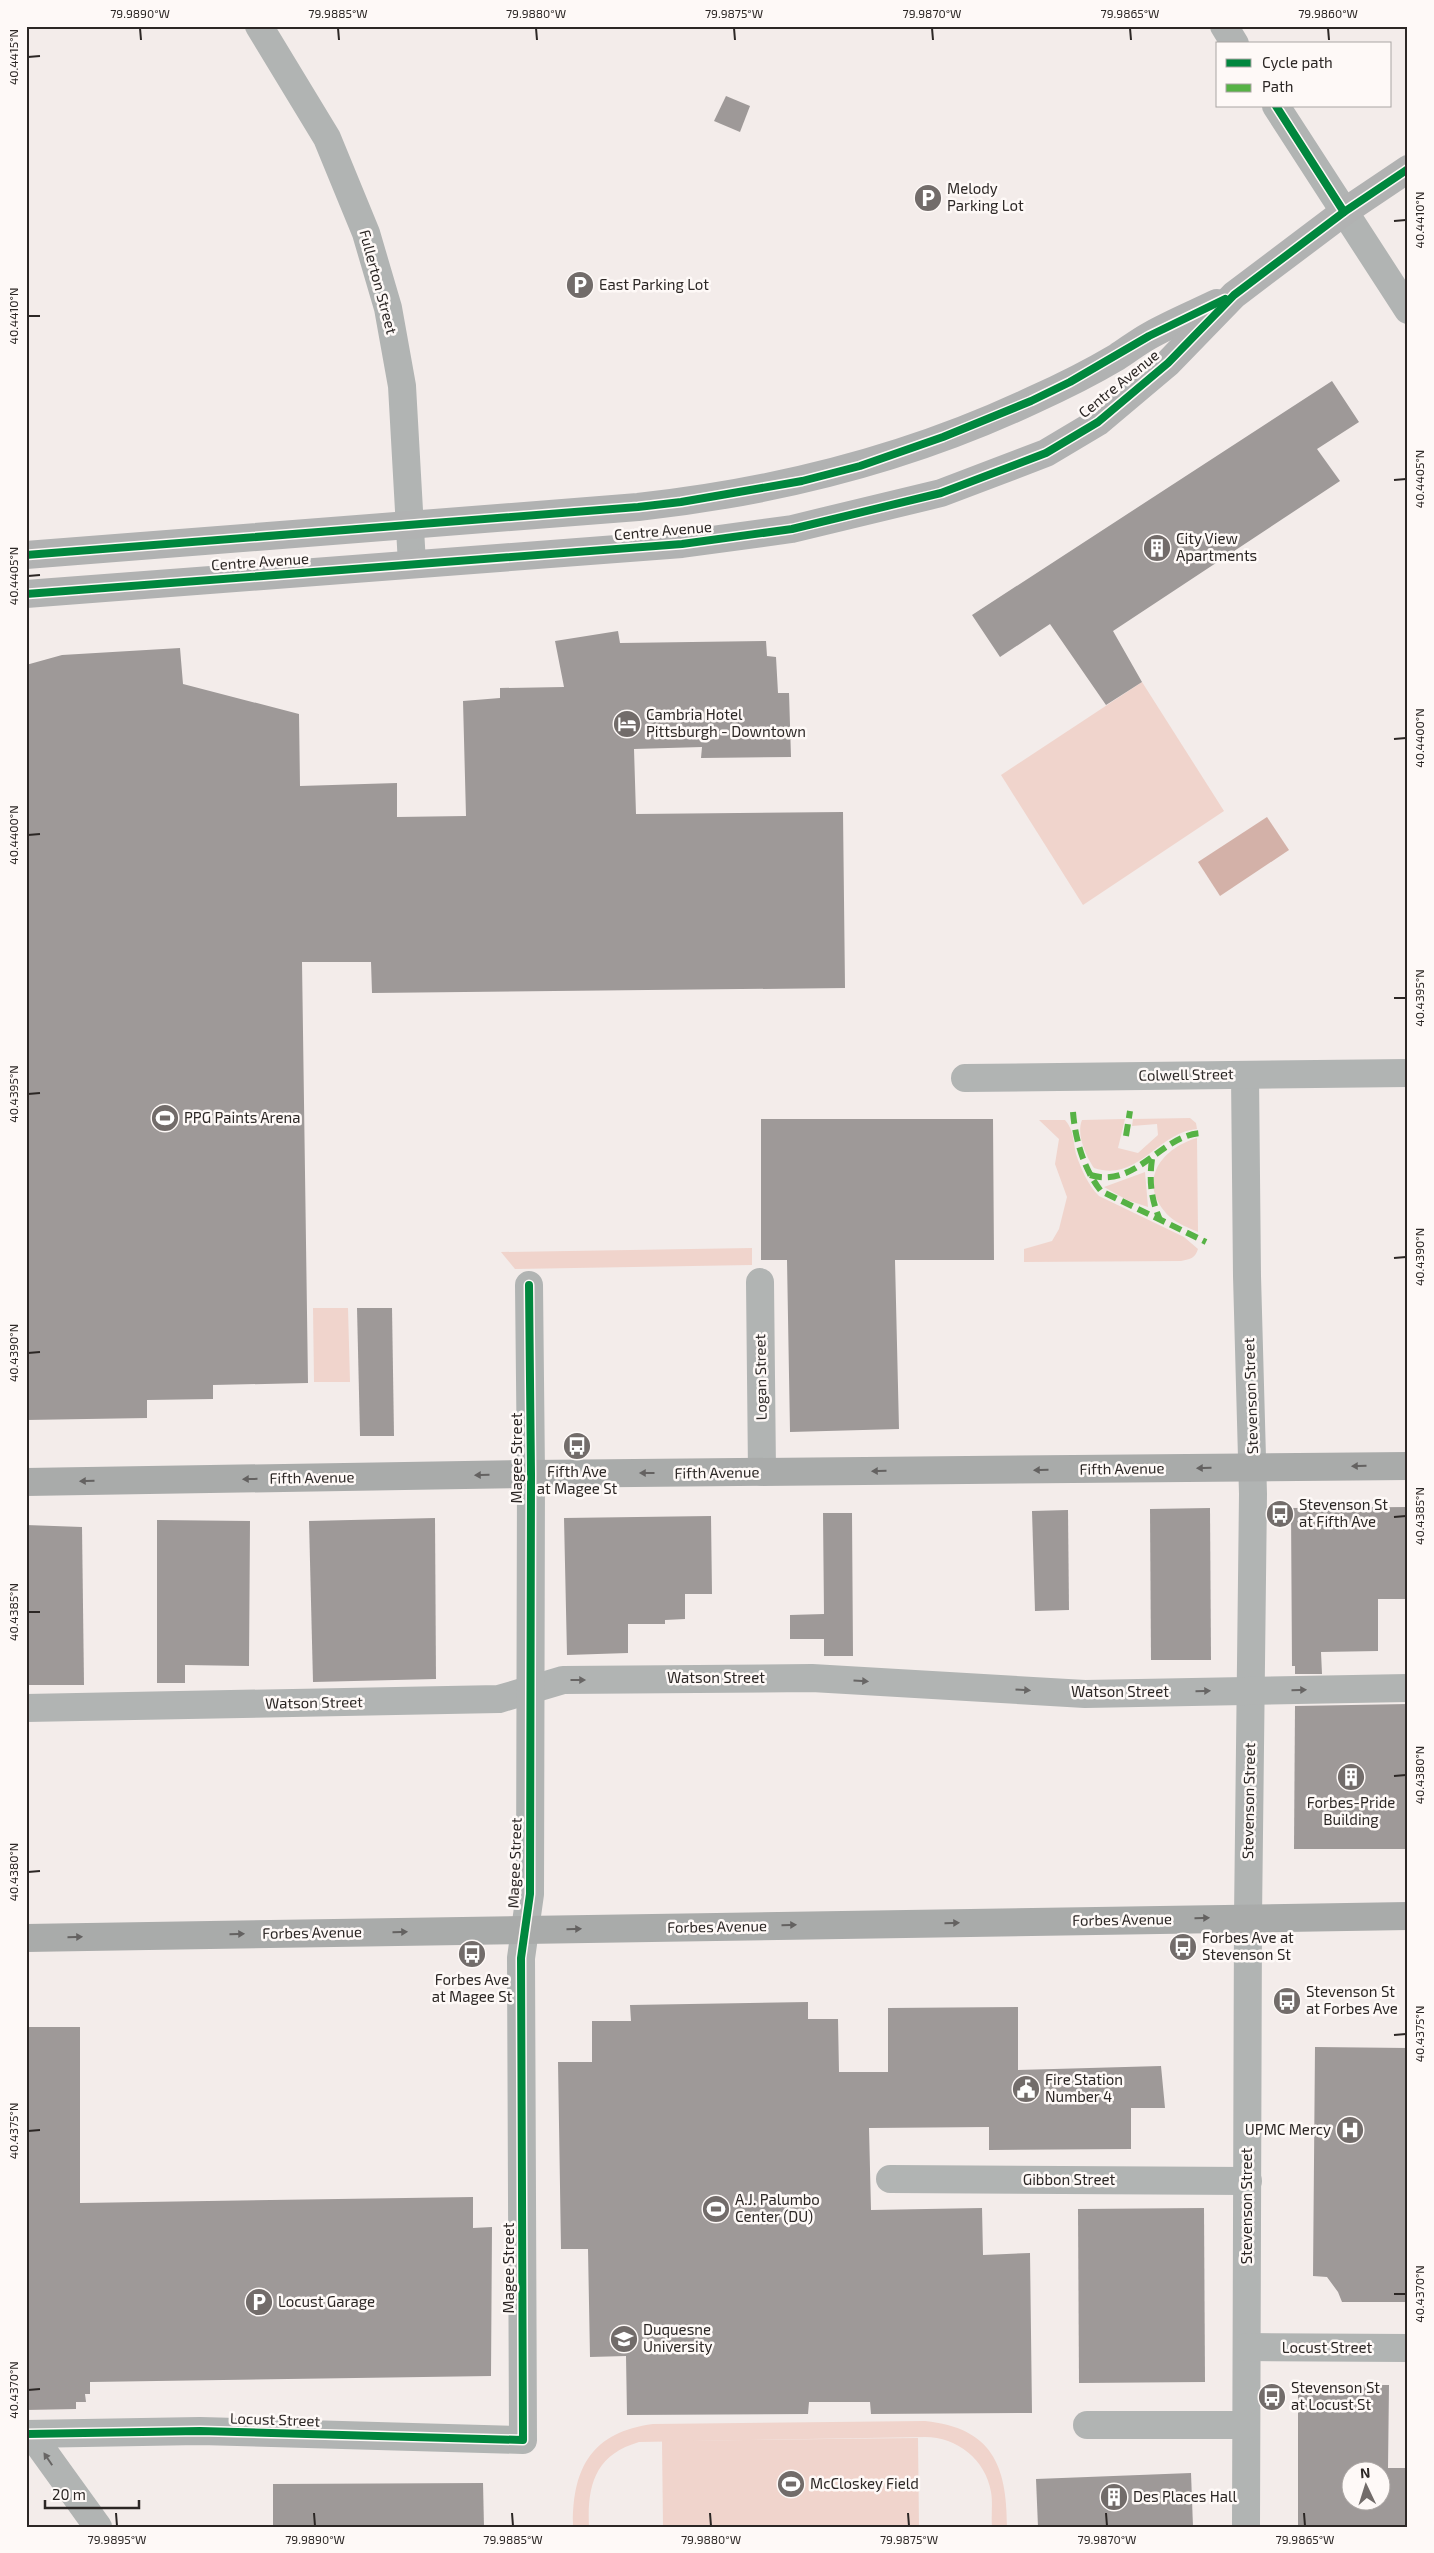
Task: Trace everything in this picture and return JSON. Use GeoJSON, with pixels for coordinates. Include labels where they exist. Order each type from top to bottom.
{"type":"FeatureCollection","features":[{"type":"Feature","properties":{"kind":"main road","name":"Centre Avenue"},"geometry":{"type":"LineString","coordinates":[[26,594],[682,544],[792,529],[941,493],[1046,453],[1098,422],[1168,363],[1234,295],[1344,212],[1408,169]]}},
{"type":"Feature","properties":{"kind":"main road","name":"Centre Avenue"},"geometry":{"type":"LineString","coordinates":[[26,555],[681,502],[772,487],[860,466],[943,437],[1031,401],[1102,365],[1149,336],[1234,295]]}},
{"type":"Feature","properties":{"kind":"main road","name":"Fifth Avenue"},"geometry":{"type":"LineString","coordinates":[[26,1482],[531,1474],[1408,1466]]}},
{"type":"Feature","properties":{"kind":"main road","name":"Forbes Avenue"},"geometry":{"type":"LineString","coordinates":[[26,1938],[1408,1916]]}},
{"type":"Feature","properties":{"kind":"street","name":"Fullerton Street"},"geometry":{"type":"LineString","coordinates":[[259,26],[327,138],[369,242],[388,308],[402,386],[412,564]]}},
{"type":"Feature","properties":{"kind":"street"},"geometry":{"type":"LineString","coordinates":[[1224,26],[1235,42]]}},
{"type":"Feature","properties":{"kind":"street"},"geometry":{"type":"LineString","coordinates":[[1277,108],[1408,310]]}},
{"type":"Feature","properties":{"kind":"street","name":"Colwell Street"},"geometry":{"type":"LineString","coordinates":[[965,1078],[1408,1073]]}},
{"type":"Feature","properties":{"kind":"street","name":"Stevenson Street"},"geometry":{"type":"LineString","coordinates":[[1245,1075],[1247,1276],[1253,1468],[1248,1918],[1246,2527]]}},
{"type":"Feature","properties":{"kind":"street","name":"Logan Street"},"geometry":{"type":"LineString","coordinates":[[760,1282],[762,1472]]}},
{"type":"Feature","properties":{"kind":"street","name":"Magee Street"},"geometry":{"type":"LineString","coordinates":[[523,2440],[522,1958],[530,1894],[531,1474],[529,1286]]}},
{"type":"Feature","properties":{"kind":"street","name":"Watson Street"},"geometry":{"type":"LineString","coordinates":[[26,1708],[499,1699],[562,1680],[812,1678],[1085,1694],[1408,1688]]}},
{"type":"Feature","properties":{"kind":"street","name":"Gibbon Street"},"geometry":{"type":"LineString","coordinates":[[890,2179],[1248,2181]]}},
{"type":"Feature","properties":{"kind":"street","name":"Locust Street"},"geometry":{"type":"LineString","coordinates":[[1246,2347],[1408,2348]]}},
{"type":"Feature","properties":{"kind":"street"},"geometry":{"type":"LineString","coordinates":[[1087,2425],[1246,2426]]}},
{"type":"Feature","properties":{"kind":"street","name":"Locust Street"},"geometry":{"type":"LineString","coordinates":[[29,2434],[200,2431],[523,2440]]}},
{"type":"Feature","properties":{"kind":"street"},"geometry":{"type":"LineString","coordinates":[[29,2434],[98,2527]]}},
{"type":"Feature","properties":{"kind":"shaded area"},"geometry":{"type":"Polygon","coordinates":[[[1142,682],[1224,811],[1083,905],[1001,775],[1142,682]]]}},
{"type":"Feature","properties":{"kind":"shaded area"},"geometry":{"type":"Polygon","coordinates":[[[1267,817],[1289,850],[1220,896],[1198,862],[1267,817]]]}},
{"type":"Feature","properties":{"kind":"shaded area"},"geometry":{"type":"Polygon","coordinates":[[[1190,1118],[1196,1123],[1197,1129],[1183,1132],[1171,1138],[1136,1163],[1123,1169],[1109,1171],[1094,1168],[1085,1151],[1080,1132],[1082,1120],[1125,1119],[1118,1148],[1138,1153],[1158,1135],[1157,1124],[1132,1126],[1133,1119],[1190,1118]]]}},
{"type":"Feature","properties":{"kind":"shaded area"},"geometry":{"type":"Polygon","coordinates":[[[1039,1120],[1065,1120],[1072,1132],[1076,1154],[1083,1171],[1091,1187],[1099,1196],[1184,1237],[1198,1249],[1194,1256],[1181,1261],[1024,1262],[1024,1249],[1052,1241],[1059,1229],[1067,1197],[1055,1164],[1059,1139],[1039,1120]]]}},
{"type":"Feature","properties":{"kind":"shaded area"},"geometry":{"type":"Polygon","coordinates":[[[1197,1138],[1198,1232],[1170,1217],[1160,1205],[1155,1192],[1154,1180],[1156,1169],[1172,1150],[1197,1138]]]}},
{"type":"Feature","properties":{"kind":"shaded area"},"geometry":{"type":"Polygon","coordinates":[[[1145,1172],[1148,1207],[1127,1200],[1104,1187],[1145,1172]]]}},
{"type":"Feature","properties":{"kind":"shaded area"},"geometry":{"type":"Polygon","coordinates":[[[752,1248],[752,1265],[515,1269],[501,1252],[752,1248]]]}},
{"type":"Feature","properties":{"kind":"shaded area"},"geometry":{"type":"Polygon","coordinates":[[[313,1308],[348,1308],[350,1382],[314,1382],[313,1308]]]}},
{"type":"Feature","properties":{"kind":"shaded area"},"geometry":{"type":"Polygon","coordinates":[[[925,2421],[948,2425],[966,2432],[980,2441],[991,2453],[999,2468],[1004,2485],[1007,2527],[992,2527],[992,2500],[988,2480],[983,2470],[968,2452],[948,2441],[925,2437],[639,2442],[612,2455],[603,2464],[592,2485],[589,2527],[573,2527],[576,2488],[589,2457],[600,2445],[614,2435],[632,2428],[653,2424],[925,2421]]]}},
{"type":"Feature","properties":{"kind":"shaded area","name":"McCloskey Field"},"geometry":{"type":"Polygon","coordinates":[[[918,2438],[919,2527],[663,2527],[662,2441],[918,2438]]]}},
{"type":"Feature","properties":{"kind":"building"},"geometry":{"type":"Polygon","coordinates":[[[726,96],[750,106],[740,132],[714,121],[726,96]]]}},
{"type":"Feature","properties":{"kind":"building","name":"City View Apartments"},"geometry":{"type":"Polygon","coordinates":[[[1332,381],[1359,422],[1317,449],[1340,481],[1113,631],[1142,682],[1106,705],[1050,624],[1000,657],[972,615],[1332,381]]]}},
{"type":"Feature","properties":{"kind":"building"},"geometry":{"type":"Polygon","coordinates":[[[618,631],[620,643],[766,641],[767,656],[776,657],[778,693],[789,693],[791,757],[701,758],[702,747],[634,749],[636,814],[843,812],[845,988],[372,993],[371,962],[302,962],[308,1383],[213,1385],[213,1399],[147,1400],[147,1418],[26,1420],[26,665],[62,655],[180,648],[183,684],[299,714],[300,786],[397,783],[397,817],[466,816],[463,701],[500,698],[500,688],[564,687],[555,641],[618,631]]]}},
{"type":"Feature","properties":{"kind":"building"},"geometry":{"type":"Polygon","coordinates":[[[761,1119],[993,1119],[994,1260],[895,1260],[899,1429],[790,1432],[787,1260],[761,1260],[761,1119]]]}},
{"type":"Feature","properties":{"kind":"building"},"geometry":{"type":"Polygon","coordinates":[[[357,1308],[392,1308],[394,1436],[360,1436],[357,1308]]]}},
{"type":"Feature","properties":{"kind":"building"},"geometry":{"type":"Polygon","coordinates":[[[1408,1507],[1408,1599],[1378,1599],[1378,1651],[1321,1652],[1322,1674],[1295,1674],[1295,1666],[1292,1666],[1291,1508],[1408,1507]]]}},
{"type":"Feature","properties":{"kind":"building"},"geometry":{"type":"Polygon","coordinates":[[[1210,1508],[1211,1660],[1151,1660],[1150,1509],[1210,1508]]]}},
{"type":"Feature","properties":{"kind":"building"},"geometry":{"type":"Polygon","coordinates":[[[1068,1510],[1069,1610],[1035,1611],[1032,1511],[1068,1510]]]}},
{"type":"Feature","properties":{"kind":"building"},"geometry":{"type":"Polygon","coordinates":[[[823,1513],[852,1513],[853,1656],[824,1656],[824,1639],[790,1639],[790,1615],[824,1614],[823,1513]]]}},
{"type":"Feature","properties":{"kind":"building"},"geometry":{"type":"Polygon","coordinates":[[[711,1516],[712,1594],[685,1594],[685,1619],[665,1620],[665,1624],[628,1624],[628,1653],[567,1655],[564,1518],[711,1516]]]}},
{"type":"Feature","properties":{"kind":"building"},"geometry":{"type":"Polygon","coordinates":[[[435,1518],[436,1679],[313,1682],[309,1521],[435,1518]]]}},
{"type":"Feature","properties":{"kind":"building"},"geometry":{"type":"Polygon","coordinates":[[[157,1520],[250,1521],[249,1666],[185,1665],[185,1683],[157,1683],[157,1520]]]}},
{"type":"Feature","properties":{"kind":"building"},"geometry":{"type":"Polygon","coordinates":[[[26,1525],[82,1527],[84,1685],[26,1685],[26,1525]]]}},
{"type":"Feature","properties":{"kind":"building","name":"Forbes-Pride Building"},"geometry":{"type":"Polygon","coordinates":[[[1408,1704],[1408,1849],[1294,1849],[1295,1706],[1408,1704]]]}},
{"type":"Feature","properties":{"kind":"building","name":"A.J. Palumbo Center (DU)"},"geometry":{"type":"Polygon","coordinates":[[[808,2002],[808,2019],[838,2019],[839,2072],[888,2072],[888,2008],[1018,2007],[1018,2070],[1161,2066],[1165,2108],[1131,2108],[1131,2149],[989,2150],[989,2127],[869,2128],[871,2210],[982,2208],[983,2255],[1030,2253],[1032,2413],[871,2414],[870,2402],[809,2402],[808,2414],[627,2415],[626,2356],[590,2357],[588,2249],[561,2249],[558,2062],[592,2062],[592,2021],[631,2021],[630,2005],[808,2002]]]}},
{"type":"Feature","properties":{"kind":"building","name":"Locust Garage"},"geometry":{"type":"Polygon","coordinates":[[[26,2027],[80,2027],[80,2203],[473,2197],[473,2228],[492,2227],[491,2376],[90,2382],[90,2394],[85,2394],[86,2402],[76,2402],[76,2409],[26,2410],[26,2027]]]}},
{"type":"Feature","properties":{"kind":"building"},"geometry":{"type":"Polygon","coordinates":[[[1315,2047],[1408,2048],[1408,2302],[1342,2302],[1338,2292],[1327,2277],[1313,2276],[1315,2047]]]}},
{"type":"Feature","properties":{"kind":"building"},"geometry":{"type":"Polygon","coordinates":[[[1204,2208],[1205,2382],[1079,2383],[1078,2209],[1204,2208]]]}},
{"type":"Feature","properties":{"kind":"building"},"geometry":{"type":"Polygon","coordinates":[[[1298,2385],[1389,2385],[1388,2460],[1342,2460],[1342,2510],[1392,2510],[1392,2468],[1408,2468],[1408,2527],[1298,2527],[1298,2385]]]}},
{"type":"Feature","properties":{"kind":"building","name":"Des Places Hall"},"geometry":{"type":"Polygon","coordinates":[[[1191,2473],[1193,2527],[1038,2527],[1036,2479],[1191,2473]]]}},
{"type":"Feature","properties":{"kind":"building"},"geometry":{"type":"Polygon","coordinates":[[[483,2483],[484,2527],[273,2527],[273,2484],[483,2483]]]}},
{"type":"Feature","properties":{"kind":"marked path"},"geometry":{"type":"LineString","coordinates":[[1126,1136],[1130,1111]]}},
{"type":"Feature","properties":{"kind":"marked path"},"geometry":{"type":"LineString","coordinates":[[1073,1112],[1081,1154],[1090,1174],[1101,1191],[1206,1242]]}},
{"type":"Feature","properties":{"kind":"marked path"},"geometry":{"type":"LineString","coordinates":[[1090,1175],[1107,1177],[1122,1174],[1136,1168],[1175,1142],[1189,1135],[1204,1133]]}},
{"type":"Feature","properties":{"kind":"marked path"},"geometry":{"type":"LineString","coordinates":[[1152,1159],[1152,1190],[1160,1220]]}},
{"type":"Feature","properties":{"kind":"cycle path"},"geometry":{"type":"LineString","coordinates":[[1277,108],[1344,212]]}},
{"type":"Feature","properties":{"kind":"cycle path"},"geometry":{"type":"LineString","coordinates":[[26,594],[682,544],[792,529],[941,493],[1046,453],[1098,422],[1168,363],[1234,295],[1344,212],[1408,169]]}},
{"type":"Feature","properties":{"kind":"cycle path"},"geometry":{"type":"LineString","coordinates":[[26,555],[638,507],[681,502],[802,481],[860,466],[943,437],[1031,401],[1070,382],[1149,336],[1225,299]]}},
{"type":"Feature","properties":{"kind":"cycle path"},"geometry":{"type":"LineString","coordinates":[[26,2434],[200,2431],[523,2440],[521,1958],[530,1894],[531,1474],[529,1285]]}},
{"type":"Feature","properties":{"kind":"place","name":"Melody Parking Lot"},"geometry":{"type":"Point","coordinates":[928,198]}},
{"type":"Feature","properties":{"kind":"place","name":"East Parking Lot"},"geometry":{"type":"Point","coordinates":[580,285]}},
{"type":"Feature","properties":{"kind":"place","name":"City View Apartments"},"geometry":{"type":"Point","coordinates":[1157,548]}},
{"type":"Feature","properties":{"kind":"place","name":"Cambria Hotel Pittsburgh - Downtown"},"geometry":{"type":"Point","coordinates":[627,724]}},
{"type":"Feature","properties":{"kind":"place","name":"PPG Paints Arena"},"geometry":{"type":"Point","coordinates":[165,1118]}},
{"type":"Feature","properties":{"kind":"place","name":"Fifth Ave at Magee St"},"geometry":{"type":"Point","coordinates":[577,1446]}},
{"type":"Feature","properties":{"kind":"place","name":"Stevenson St at Fifth Ave"},"geometry":{"type":"Point","coordinates":[1280,1514]}},
{"type":"Feature","properties":{"kind":"place","name":"Forbes-Pride Building"},"geometry":{"type":"Point","coordinates":[1351,1777]}},
{"type":"Feature","properties":{"kind":"place","name":"Forbes Ave at Stevenson St"},"geometry":{"type":"Point","coordinates":[1183,1947]}},
{"type":"Feature","properties":{"kind":"place","name":"Forbes Ave at Magee St"},"geometry":{"type":"Point","coordinates":[472,1954]}},
{"type":"Feature","properties":{"kind":"place","name":"Stevenson St at Forbes Ave"},"geometry":{"type":"Point","coordinates":[1287,2001]}},
{"type":"Feature","properties":{"kind":"place","name":"Fire Station Number 4"},"geometry":{"type":"Point","coordinates":[1026,2089]}},
{"type":"Feature","properties":{"kind":"place","name":"UPMC Mercy"},"geometry":{"type":"Point","coordinates":[1350,2130]}},
{"type":"Feature","properties":{"kind":"place","name":"A.J. Palumbo Center (DU)"},"geometry":{"type":"Point","coordinates":[716,2209]}},
{"type":"Feature","properties":{"kind":"place","name":"Locust Garage"},"geometry":{"type":"Point","coordinates":[259,2302]}},
{"type":"Feature","properties":{"kind":"place","name":"Duquesne University"},"geometry":{"type":"Point","coordinates":[624,2339]}},
{"type":"Feature","properties":{"kind":"place","name":"Stevenson St at Locust St"},"geometry":{"type":"Point","coordinates":[1272,2397]}},
{"type":"Feature","properties":{"kind":"place","name":"McCloskey Field"},"geometry":{"type":"Point","coordinates":[791,2484]}},
{"type":"Feature","properties":{"kind":"place","name":"Des Places Hall"},"geometry":{"type":"Point","coordinates":[1114,2497]}}]}
